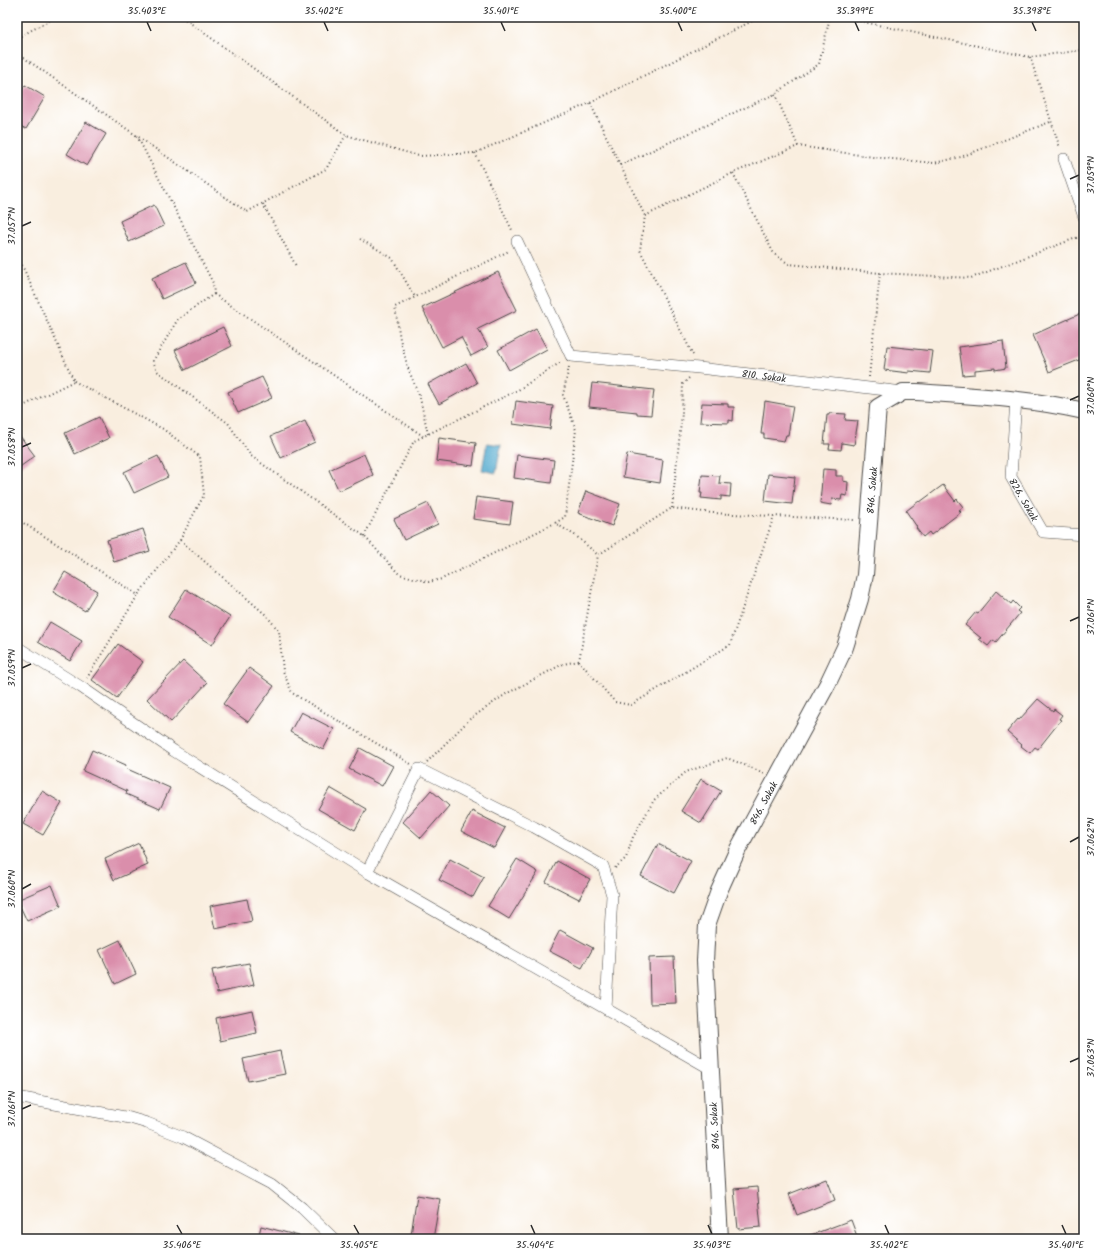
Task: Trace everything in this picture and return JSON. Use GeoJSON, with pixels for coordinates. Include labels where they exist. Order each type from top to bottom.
{"type":"FeatureCollection","features":[{"type":"Feature","properties":{"kind":"street"},"geometry":{"type":"LineString","coordinates":[[1064,159],[1084,217]]}},
{"type":"Feature","properties":{"kind":"street"},"geometry":{"type":"LineString","coordinates":[[518,243],[571,356]]}},
{"type":"Feature","properties":{"kind":"street","name":"810. Sokak"},"geometry":{"type":"LineString","coordinates":[[571,356],[700,368],[903,392],[1016,399],[1059,405],[1084,411]]}},
{"type":"Feature","properties":{"kind":"street","name":"846. Sokak"},"geometry":{"type":"LineString","coordinates":[[720,1239],[705,961],[707,926],[719,891],[738,849],[830,678],[845,647],[860,599],[865,575],[878,407],[903,392]]}},
{"type":"Feature","properties":{"kind":"street","name":"826. Sokak"},"geometry":{"type":"LineString","coordinates":[[1016,399],[1011,477],[1043,532],[1084,535]]}},
{"type":"Feature","properties":{"kind":"street"},"geometry":{"type":"LineString","coordinates":[[17,647],[81,687],[174,751],[367,872],[711,1069]]}},
{"type":"Feature","properties":{"kind":"street"},"geometry":{"type":"LineString","coordinates":[[367,872],[419,769],[534,828],[603,866],[612,895],[606,1009]]}},
{"type":"Feature","properties":{"kind":"street"},"geometry":{"type":"LineString","coordinates":[[17,1097],[130,1118],[183,1137],[272,1184],[302,1208],[334,1239]]}},
{"type":"Feature","properties":{"kind":"path"},"geometry":{"type":"LineString","coordinates":[[17,38],[56,17]]}},
{"type":"Feature","properties":{"kind":"path"},"geometry":{"type":"LineString","coordinates":[[182,17],[346,135],[419,156],[475,153],[590,103],[760,17]]}},
{"type":"Feature","properties":{"kind":"path"},"geometry":{"type":"LineString","coordinates":[[620,165],[775,94],[819,64],[830,17]]}},
{"type":"Feature","properties":{"kind":"path"},"geometry":{"type":"LineString","coordinates":[[840,17],[1030,57],[1084,50]]}},
{"type":"Feature","properties":{"kind":"path"},"geometry":{"type":"LineString","coordinates":[[17,53],[247,212],[326,169],[346,135]]}},
{"type":"Feature","properties":{"kind":"path"},"geometry":{"type":"LineString","coordinates":[[1030,57],[1050,122],[1064,159]]}},
{"type":"Feature","properties":{"kind":"path"},"geometry":{"type":"LineString","coordinates":[[775,94],[798,146]]}},
{"type":"Feature","properties":{"kind":"path"},"geometry":{"type":"LineString","coordinates":[[590,103],[644,216],[640,250],[700,368],[683,384],[682,413],[672,508]]}},
{"type":"Feature","properties":{"kind":"path"},"geometry":{"type":"LineString","coordinates":[[644,216],[733,173],[798,146],[873,157],[934,163],[961,157],[1050,122]]}},
{"type":"Feature","properties":{"kind":"path"},"geometry":{"type":"LineString","coordinates":[[136,135],[214,283],[214,294]]}},
{"type":"Feature","properties":{"kind":"path"},"geometry":{"type":"LineString","coordinates":[[428,434],[420,398],[408,368],[400,339],[395,307],[518,243],[475,153]]}},
{"type":"Feature","properties":{"kind":"path"},"geometry":{"type":"LineString","coordinates":[[733,173],[774,254],[789,264],[880,273],[971,278],[1084,235]]}},
{"type":"Feature","properties":{"kind":"path"},"geometry":{"type":"LineString","coordinates":[[262,204],[296,266]]}},
{"type":"Feature","properties":{"kind":"path"},"geometry":{"type":"LineString","coordinates":[[360,239],[392,258],[415,297]]}},
{"type":"Feature","properties":{"kind":"path"},"geometry":{"type":"LineString","coordinates":[[17,254],[74,380],[163,429],[200,457],[204,495],[180,540],[138,595],[81,687]]}},
{"type":"Feature","properties":{"kind":"path"},"geometry":{"type":"LineString","coordinates":[[868,388],[880,273]]}},
{"type":"Feature","properties":{"kind":"path"},"geometry":{"type":"LineString","coordinates":[[214,294],[424,436]]}},
{"type":"Feature","properties":{"kind":"path"},"geometry":{"type":"LineString","coordinates":[[214,294],[178,319],[153,361],[157,371],[228,423],[251,456],[364,536],[399,574],[428,582],[442,579],[565,517],[576,430],[563,395],[571,356]]}},
{"type":"Feature","properties":{"kind":"path"},"geometry":{"type":"LineString","coordinates":[[364,536],[414,441],[518,390],[571,356]]}},
{"type":"Feature","properties":{"kind":"path"},"geometry":{"type":"LineString","coordinates":[[17,409],[74,380]]}},
{"type":"Feature","properties":{"kind":"path"},"geometry":{"type":"LineString","coordinates":[[579,661],[598,555],[672,508],[712,513],[869,520]]}},
{"type":"Feature","properties":{"kind":"path"},"geometry":{"type":"LineString","coordinates":[[579,661],[614,702],[631,706],[730,645],[774,516]]}},
{"type":"Feature","properties":{"kind":"path"},"geometry":{"type":"LineString","coordinates":[[17,519],[138,595]]}},
{"type":"Feature","properties":{"kind":"path"},"geometry":{"type":"LineString","coordinates":[[555,523],[576,536],[598,555]]}},
{"type":"Feature","properties":{"kind":"path"},"geometry":{"type":"LineString","coordinates":[[180,540],[266,615],[279,631],[283,671],[292,693],[419,769],[470,719],[506,694],[562,664],[579,661]]}},
{"type":"Feature","properties":{"kind":"path"},"geometry":{"type":"LineString","coordinates":[[607,877],[626,858],[633,837],[654,800],[686,772],[727,758],[776,778]]}},
{"type":"Feature","properties":{"kind":"water"},"geometry":{"type":"Polygon","coordinates":[[[487,443],[501,445],[496,473],[482,470],[487,443]]]}},
{"type":"Feature","properties":{"kind":"building"},"geometry":{"type":"Polygon","coordinates":[[[25,85],[45,97],[26,129],[17,124],[17,98],[25,85]]]}},
{"type":"Feature","properties":{"kind":"building"},"geometry":{"type":"Polygon","coordinates":[[[86,122],[106,134],[87,166],[67,154],[86,122]]]}},
{"type":"Feature","properties":{"kind":"building"},"geometry":{"type":"Polygon","coordinates":[[[154,205],[164,226],[129,242],[120,221],[154,205]]]}},
{"type":"Feature","properties":{"kind":"building"},"geometry":{"type":"Polygon","coordinates":[[[186,262],[196,283],[162,299],[152,278],[186,262]]]}},
{"type":"Feature","properties":{"kind":"building"},"geometry":{"type":"Polygon","coordinates":[[[498,272],[517,310],[478,329],[488,347],[471,356],[461,337],[442,347],[422,308],[498,272]]]}},
{"type":"Feature","properties":{"kind":"building"},"geometry":{"type":"Polygon","coordinates":[[[1084,312],[1084,358],[1049,372],[1033,335],[1084,312]]]}},
{"type":"Feature","properties":{"kind":"building"},"geometry":{"type":"Polygon","coordinates":[[[223,327],[232,346],[185,370],[175,350],[223,327]]]}},
{"type":"Feature","properties":{"kind":"building"},"geometry":{"type":"Polygon","coordinates":[[[536,329],[547,349],[509,370],[498,350],[536,329]]]}},
{"type":"Feature","properties":{"kind":"building"},"geometry":{"type":"Polygon","coordinates":[[[1003,341],[1006,368],[995,370],[995,368],[975,370],[975,374],[963,375],[959,347],[1003,341]]]}},
{"type":"Feature","properties":{"kind":"building"},"geometry":{"type":"Polygon","coordinates":[[[887,346],[933,351],[930,373],[909,371],[909,373],[884,370],[887,346]]]}},
{"type":"Feature","properties":{"kind":"building"},"geometry":{"type":"Polygon","coordinates":[[[466,363],[477,383],[439,404],[428,384],[466,363]]]}},
{"type":"Feature","properties":{"kind":"building"},"geometry":{"type":"Polygon","coordinates":[[[262,377],[272,398],[238,413],[228,392],[262,377]]]}},
{"type":"Feature","properties":{"kind":"building"},"geometry":{"type":"Polygon","coordinates":[[[592,383],[654,390],[651,415],[589,407],[592,383]]]}},
{"type":"Feature","properties":{"kind":"building"},"geometry":{"type":"Polygon","coordinates":[[[516,401],[553,406],[550,429],[513,424],[516,401]]]}},
{"type":"Feature","properties":{"kind":"building"},"geometry":{"type":"Polygon","coordinates":[[[765,401],[793,406],[788,435],[786,435],[784,441],[764,438],[764,434],[761,434],[765,401]]]}},
{"type":"Feature","properties":{"kind":"building"},"geometry":{"type":"Polygon","coordinates":[[[702,403],[728,404],[728,407],[734,407],[733,421],[729,420],[729,423],[700,422],[702,403]]]}},
{"type":"Feature","properties":{"kind":"building"},"geometry":{"type":"Polygon","coordinates":[[[829,413],[846,414],[845,420],[858,421],[854,445],[842,443],[841,450],[829,449],[830,444],[824,444],[827,415],[829,415],[829,413]]]}},
{"type":"Feature","properties":{"kind":"building"},"geometry":{"type":"Polygon","coordinates":[[[99,417],[109,438],[75,454],[65,433],[99,417]]]}},
{"type":"Feature","properties":{"kind":"building"},"geometry":{"type":"Polygon","coordinates":[[[305,421],[315,442],[281,458],[271,436],[305,421]]]}},
{"type":"Feature","properties":{"kind":"building"},"geometry":{"type":"Polygon","coordinates":[[[17,432],[35,456],[17,469],[17,432]]]}},
{"type":"Feature","properties":{"kind":"building"},"geometry":{"type":"Polygon","coordinates":[[[439,438],[476,443],[473,466],[436,461],[439,438]]]}},
{"type":"Feature","properties":{"kind":"building"},"geometry":{"type":"Polygon","coordinates":[[[364,454],[373,475],[339,491],[329,470],[364,454]]]}},
{"type":"Feature","properties":{"kind":"building"},"geometry":{"type":"Polygon","coordinates":[[[627,454],[663,460],[660,483],[623,477],[627,454]]]}},
{"type":"Feature","properties":{"kind":"building"},"geometry":{"type":"Polygon","coordinates":[[[517,455],[554,460],[551,483],[514,478],[517,455]]]}},
{"type":"Feature","properties":{"kind":"building"},"geometry":{"type":"Polygon","coordinates":[[[158,456],[168,477],[134,493],[124,472],[158,456]]]}},
{"type":"Feature","properties":{"kind":"building"},"geometry":{"type":"Polygon","coordinates":[[[823,469],[836,470],[836,476],[843,476],[843,481],[848,482],[847,496],[842,495],[841,500],[832,499],[831,505],[820,503],[823,469]]]}},
{"type":"Feature","properties":{"kind":"building"},"geometry":{"type":"Polygon","coordinates":[[[768,474],[795,477],[792,504],[765,501],[768,474]]]}},
{"type":"Feature","properties":{"kind":"building"},"geometry":{"type":"Polygon","coordinates":[[[702,475],[720,476],[719,483],[731,484],[730,497],[721,496],[721,500],[701,498],[702,493],[700,493],[702,475]]]}},
{"type":"Feature","properties":{"kind":"building"},"geometry":{"type":"Polygon","coordinates":[[[943,485],[955,501],[957,499],[963,507],[959,510],[961,512],[931,535],[929,532],[923,537],[906,511],[943,485]]]}},
{"type":"Feature","properties":{"kind":"building"},"geometry":{"type":"Polygon","coordinates":[[[586,491],[620,504],[612,526],[578,513],[586,491]]]}},
{"type":"Feature","properties":{"kind":"building"},"geometry":{"type":"Polygon","coordinates":[[[476,497],[513,502],[510,524],[473,519],[476,497]]]}},
{"type":"Feature","properties":{"kind":"building"},"geometry":{"type":"Polygon","coordinates":[[[428,503],[438,524],[404,540],[394,519],[428,503]]]}},
{"type":"Feature","properties":{"kind":"building"},"geometry":{"type":"Polygon","coordinates":[[[143,529],[150,551],[114,562],[107,540],[143,529]]]}},
{"type":"Feature","properties":{"kind":"building"},"geometry":{"type":"Polygon","coordinates":[[[65,572],[97,591],[85,611],[53,592],[65,572]]]}},
{"type":"Feature","properties":{"kind":"building"},"geometry":{"type":"Polygon","coordinates":[[[186,589],[230,617],[212,645],[168,617],[186,589]]]}},
{"type":"Feature","properties":{"kind":"building"},"geometry":{"type":"Polygon","coordinates":[[[996,591],[1011,604],[1013,601],[1020,608],[1017,611],[1020,613],[996,642],[993,640],[988,646],[965,625],[976,612],[978,613],[996,591]]]}},
{"type":"Feature","properties":{"kind":"building"},"geometry":{"type":"Polygon","coordinates":[[[50,622],[82,641],[70,661],[38,642],[50,622]]]}},
{"type":"Feature","properties":{"kind":"building"},"geometry":{"type":"Polygon","coordinates":[[[118,644],[143,662],[117,698],[92,680],[118,644]]]}},
{"type":"Feature","properties":{"kind":"building"},"geometry":{"type":"Polygon","coordinates":[[[183,661],[207,683],[171,722],[147,699],[183,661]]]}},
{"type":"Feature","properties":{"kind":"building"},"geometry":{"type":"Polygon","coordinates":[[[249,668],[274,686],[248,722],[223,704],[249,668]]]}},
{"type":"Feature","properties":{"kind":"building"},"geometry":{"type":"Polygon","coordinates":[[[1038,699],[1053,711],[1054,709],[1062,715],[1059,719],[1061,720],[1038,749],[1035,747],[1030,753],[1007,732],[1038,699]]]}},
{"type":"Feature","properties":{"kind":"building"},"geometry":{"type":"Polygon","coordinates":[[[301,712],[334,729],[323,750],[290,732],[301,712]]]}},
{"type":"Feature","properties":{"kind":"building"},"geometry":{"type":"Polygon","coordinates":[[[360,748],[393,766],[382,786],[349,769],[360,748]]]}},
{"type":"Feature","properties":{"kind":"building"},"geometry":{"type":"Polygon","coordinates":[[[92,750],[126,765],[125,768],[170,788],[160,809],[126,794],[127,791],[83,771],[92,750]]]}},
{"type":"Feature","properties":{"kind":"building"},"geometry":{"type":"Polygon","coordinates":[[[701,779],[721,791],[701,823],[681,811],[701,779]]]}},
{"type":"Feature","properties":{"kind":"building"},"geometry":{"type":"Polygon","coordinates":[[[330,788],[366,809],[355,830],[318,809],[330,788]]]}},
{"type":"Feature","properties":{"kind":"building"},"geometry":{"type":"Polygon","coordinates":[[[431,790],[449,806],[421,838],[403,822],[431,790]]]}},
{"type":"Feature","properties":{"kind":"building"},"geometry":{"type":"Polygon","coordinates":[[[42,791],[62,803],[43,835],[23,824],[42,791]]]}},
{"type":"Feature","properties":{"kind":"building"},"geometry":{"type":"Polygon","coordinates":[[[472,811],[505,828],[494,848],[461,831],[472,811]]]}},
{"type":"Feature","properties":{"kind":"building"},"geometry":{"type":"Polygon","coordinates":[[[139,843],[148,865],[114,880],[105,859],[139,843]]]}},
{"type":"Feature","properties":{"kind":"building"},"geometry":{"type":"Polygon","coordinates":[[[658,844],[691,861],[674,893],[641,876],[658,844]]]}},
{"type":"Feature","properties":{"kind":"building"},"geometry":{"type":"Polygon","coordinates":[[[450,859],[484,877],[473,897],[439,880],[450,859]]]}},
{"type":"Feature","properties":{"kind":"building"},"geometry":{"type":"Polygon","coordinates":[[[517,859],[538,872],[509,919],[488,906],[517,859]]]}},
{"type":"Feature","properties":{"kind":"building"},"geometry":{"type":"Polygon","coordinates":[[[557,861],[590,879],[579,899],[546,882],[557,861]]]}},
{"type":"Feature","properties":{"kind":"building"},"geometry":{"type":"Polygon","coordinates":[[[52,885],[61,906],[27,921],[17,900],[52,885]]]}},
{"type":"Feature","properties":{"kind":"building"},"geometry":{"type":"Polygon","coordinates":[[[247,899],[252,921],[215,929],[210,906],[247,899]]]}},
{"type":"Feature","properties":{"kind":"building"},"geometry":{"type":"Polygon","coordinates":[[[560,930],[593,948],[582,968],[549,951],[560,930]]]}},
{"type":"Feature","properties":{"kind":"building"},"geometry":{"type":"Polygon","coordinates":[[[120,940],[136,974],[115,984],[99,950],[120,940]]]}},
{"type":"Feature","properties":{"kind":"building"},"geometry":{"type":"Polygon","coordinates":[[[674,957],[676,1003],[650,1004],[649,958],[674,957]]]}},
{"type":"Feature","properties":{"kind":"building"},"geometry":{"type":"Polygon","coordinates":[[[249,963],[254,985],[217,993],[212,970],[249,963]]]}},
{"type":"Feature","properties":{"kind":"building"},"geometry":{"type":"Polygon","coordinates":[[[252,1010],[257,1033],[220,1041],[216,1018],[252,1010]]]}},
{"type":"Feature","properties":{"kind":"building"},"geometry":{"type":"Polygon","coordinates":[[[280,1051],[285,1074],[248,1081],[243,1059],[280,1051]]]}},
{"type":"Feature","properties":{"kind":"building"},"geometry":{"type":"Polygon","coordinates":[[[827,1179],[835,1200],[797,1215],[789,1194],[827,1179]]]}},
{"type":"Feature","properties":{"kind":"building"},"geometry":{"type":"Polygon","coordinates":[[[757,1187],[761,1227],[738,1229],[734,1189],[757,1187]]]}},
{"type":"Feature","properties":{"kind":"building"},"geometry":{"type":"Polygon","coordinates":[[[417,1195],[440,1199],[433,1239],[411,1235],[417,1195]]]}},
{"type":"Feature","properties":{"kind":"building"},"geometry":{"type":"Polygon","coordinates":[[[851,1220],[858,1239],[803,1239],[803,1238],[851,1220]]]}},
{"type":"Feature","properties":{"kind":"building"},"geometry":{"type":"Polygon","coordinates":[[[261,1226],[299,1236],[298,1239],[258,1239],[261,1226]]]}}]}
